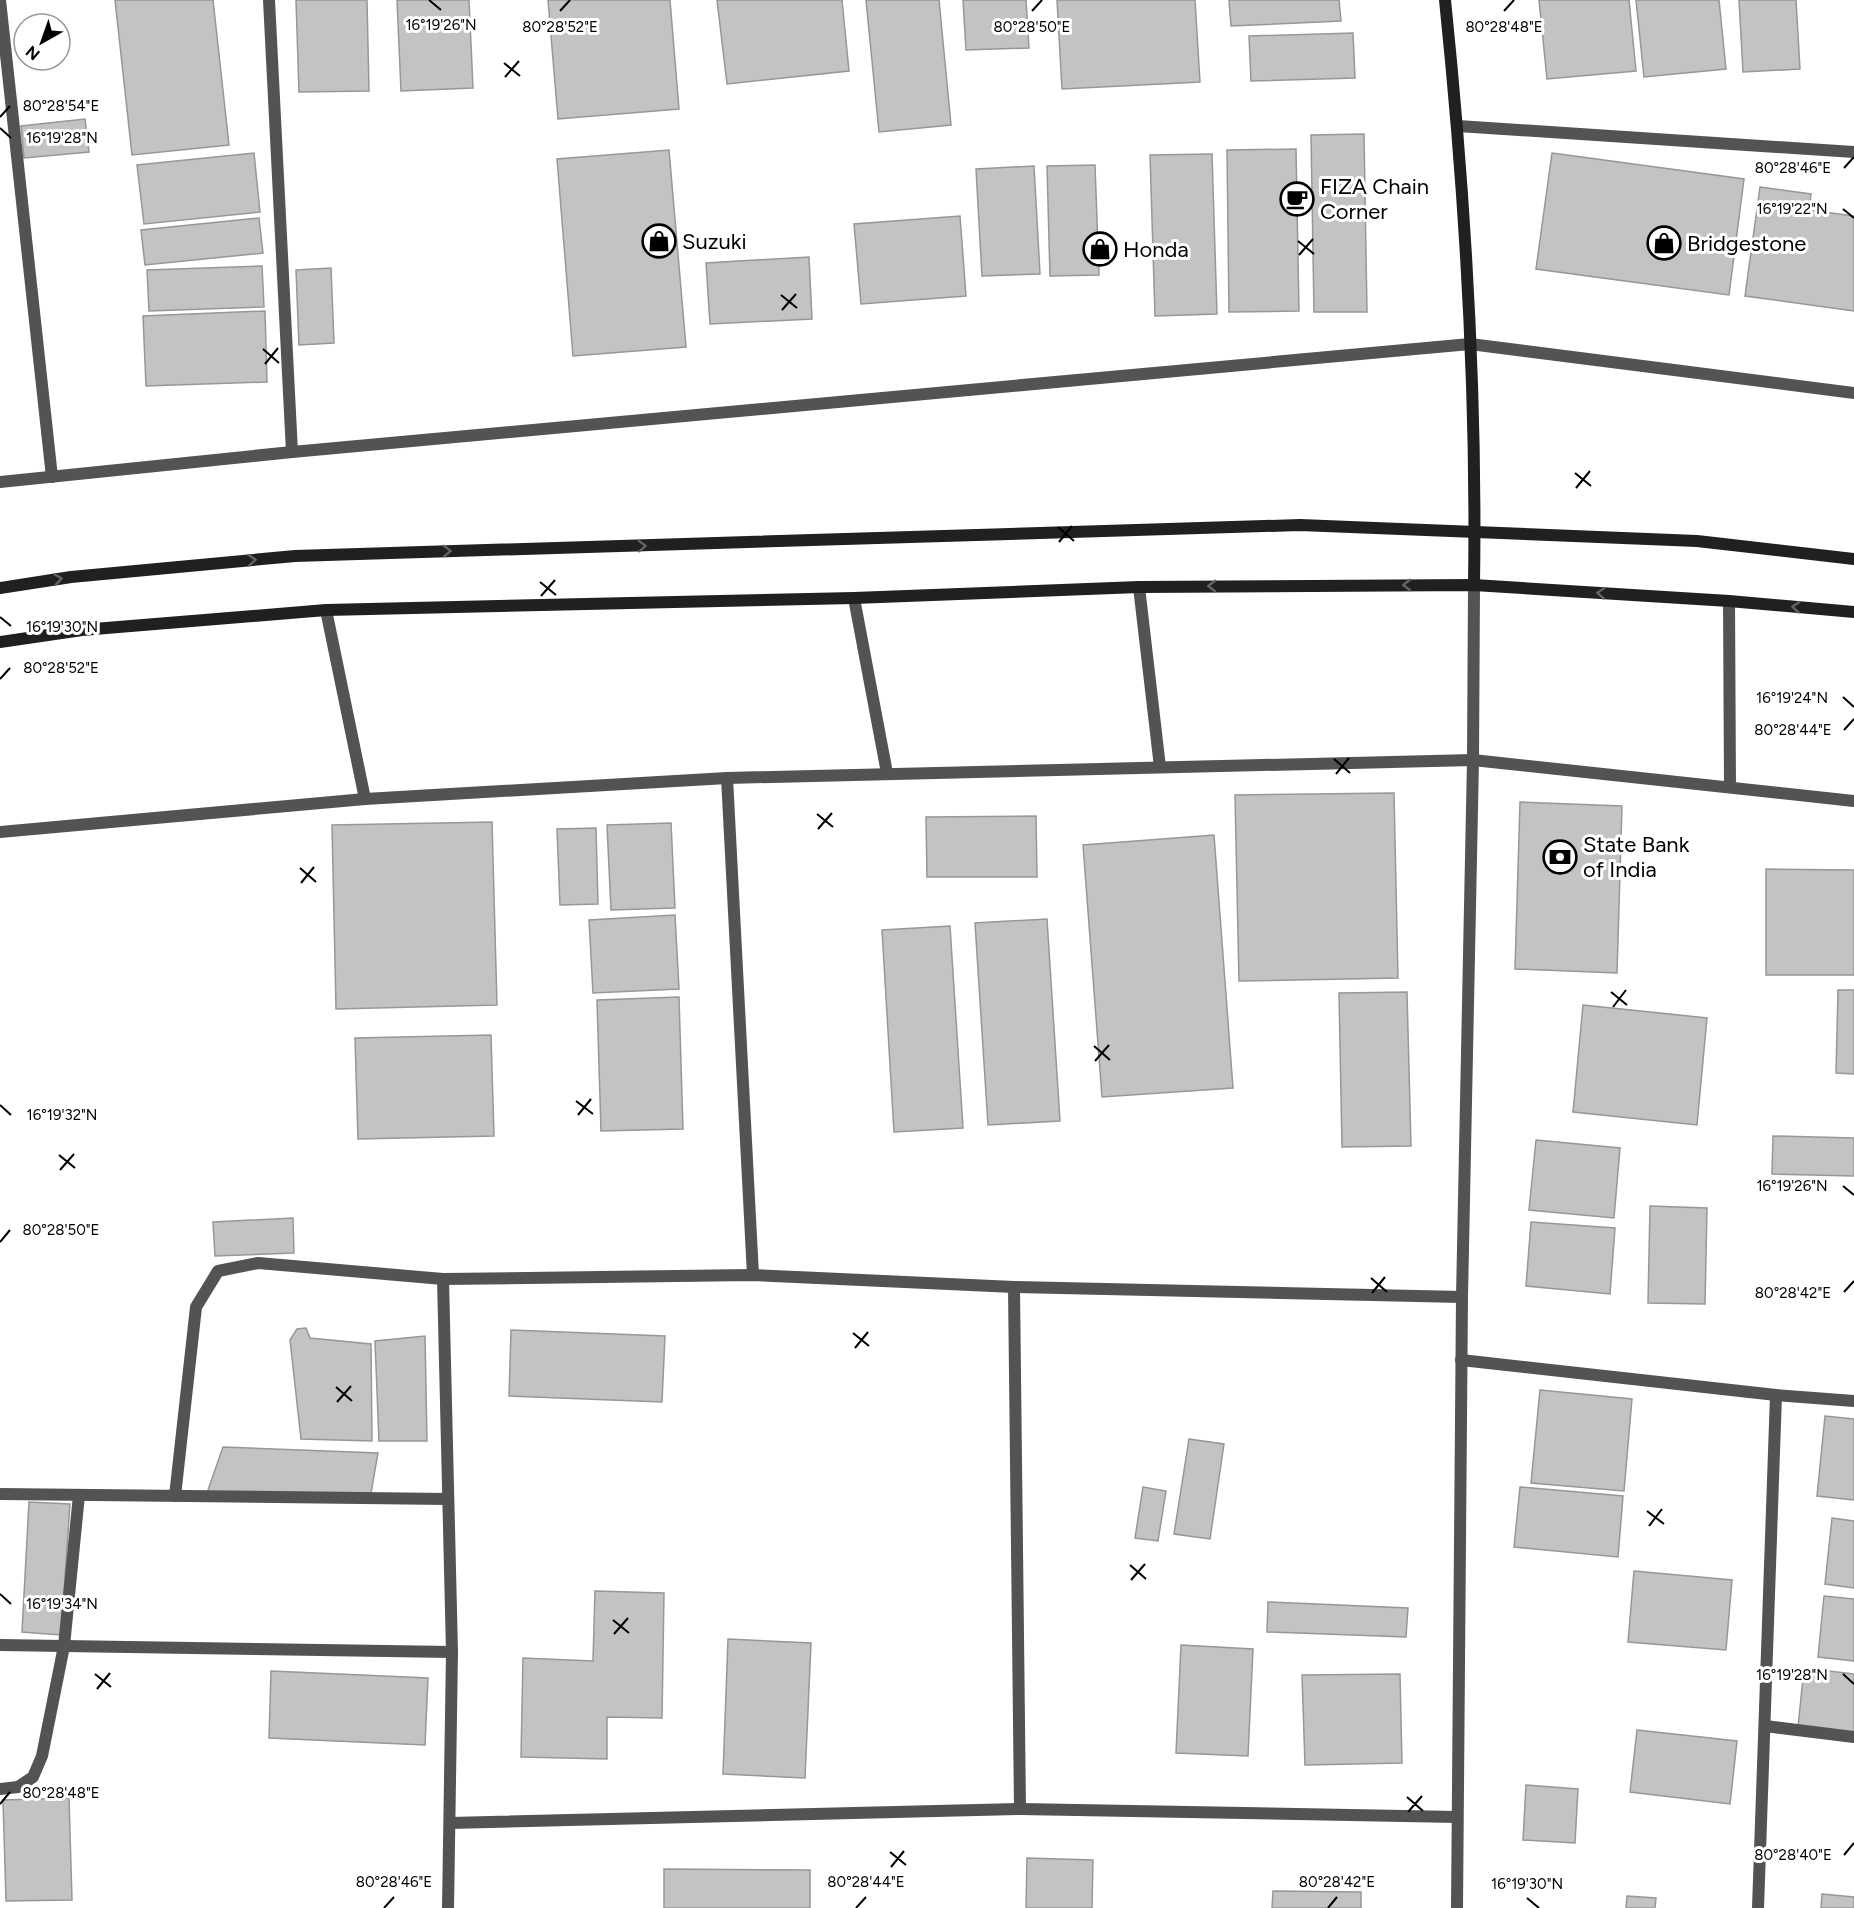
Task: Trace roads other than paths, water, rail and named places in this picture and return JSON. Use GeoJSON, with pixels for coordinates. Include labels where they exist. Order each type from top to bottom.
{"type":"FeatureCollection","features":[{"type":"Feature","properties":{"kind":"main road"},"geometry":{"type":"LineString","coordinates":[[1445,0],[1458,126],[1470,344],[1475,533],[1474,585]]}},
{"type":"Feature","properties":{"kind":"main road"},"geometry":{"type":"LineString","coordinates":[[0,588],[71,577],[308,556],[1300,525],[1697,542],[1854,559]]}},
{"type":"Feature","properties":{"kind":"main road"},"geometry":{"type":"LineString","coordinates":[[0,642],[82,630],[326,610],[854,598],[1139,586],[1474,585],[1729,601],[1854,612]]}},
{"type":"Feature","properties":{"kind":"street"},"geometry":{"type":"LineString","coordinates":[[0,0],[52,477]]}},
{"type":"Feature","properties":{"kind":"street"},"geometry":{"type":"LineString","coordinates":[[269,0],[292,452]]}},
{"type":"Feature","properties":{"kind":"street"},"geometry":{"type":"LineString","coordinates":[[1458,126],[1854,152]]}},
{"type":"Feature","properties":{"kind":"street"},"geometry":{"type":"LineString","coordinates":[[0,482],[292,452],[1470,344],[1854,393]]}},
{"type":"Feature","properties":{"kind":"street"},"geometry":{"type":"LineString","coordinates":[[1457,1908],[1461,1359],[1473,760],[1474,585]]}},
{"type":"Feature","properties":{"kind":"street"},"geometry":{"type":"LineString","coordinates":[[1139,586],[1160,767]]}},
{"type":"Feature","properties":{"kind":"street"},"geometry":{"type":"LineString","coordinates":[[854,598],[887,773]]}},
{"type":"Feature","properties":{"kind":"street"},"geometry":{"type":"LineString","coordinates":[[1729,601],[1730,787]]}},
{"type":"Feature","properties":{"kind":"street"},"geometry":{"type":"LineString","coordinates":[[326,610],[365,799]]}},
{"type":"Feature","properties":{"kind":"street"},"geometry":{"type":"LineString","coordinates":[[0,832],[365,799],[727,778],[1473,760],[1854,801]]}},
{"type":"Feature","properties":{"kind":"street"},"geometry":{"type":"LineString","coordinates":[[727,778],[753,1275]]}},
{"type":"Feature","properties":{"kind":"street"},"geometry":{"type":"LineString","coordinates":[[175,1496],[196,1307],[218,1271],[258,1263],[443,1279],[753,1275],[1014,1287],[1462,1297]]}},
{"type":"Feature","properties":{"kind":"street"},"geometry":{"type":"LineString","coordinates":[[443,1279],[452,1652],[448,1908]]}},
{"type":"Feature","properties":{"kind":"street"},"geometry":{"type":"LineString","coordinates":[[1014,1287],[1020,1809]]}},
{"type":"Feature","properties":{"kind":"street"},"geometry":{"type":"LineString","coordinates":[[1461,1359],[1776,1395],[1854,1401]]}},
{"type":"Feature","properties":{"kind":"street"},"geometry":{"type":"LineString","coordinates":[[1758,1908],[1776,1395]]}},
{"type":"Feature","properties":{"kind":"street"},"geometry":{"type":"LineString","coordinates":[[0,1494],[448,1499]]}},
{"type":"Feature","properties":{"kind":"street"},"geometry":{"type":"LineString","coordinates":[[0,1789],[18,1787],[33,1777],[42,1756],[64,1646],[79,1495]]}},
{"type":"Feature","properties":{"kind":"street"},"geometry":{"type":"LineString","coordinates":[[0,1645],[452,1652]]}},
{"type":"Feature","properties":{"kind":"street"},"geometry":{"type":"LineString","coordinates":[[1765,1726],[1854,1737]]}},
{"type":"Feature","properties":{"kind":"street"},"geometry":{"type":"LineString","coordinates":[[450,1823],[1020,1809],[1457,1817]]}},
{"type":"Feature","properties":{"kind":"place","name":"FIZA Chain Corner"},"geometry":{"type":"Point","coordinates":[1297,199]}},
{"type":"Feature","properties":{"kind":"place","name":"Suzuki"},"geometry":{"type":"Point","coordinates":[659,241]}},
{"type":"Feature","properties":{"kind":"place","name":"Bridgestone"},"geometry":{"type":"Point","coordinates":[1664,243]}},
{"type":"Feature","properties":{"kind":"place","name":"Honda"},"geometry":{"type":"Point","coordinates":[1100,249]}},
{"type":"Feature","properties":{"kind":"place","name":"State Bank of India"},"geometry":{"type":"Point","coordinates":[1560,857]}}]}
